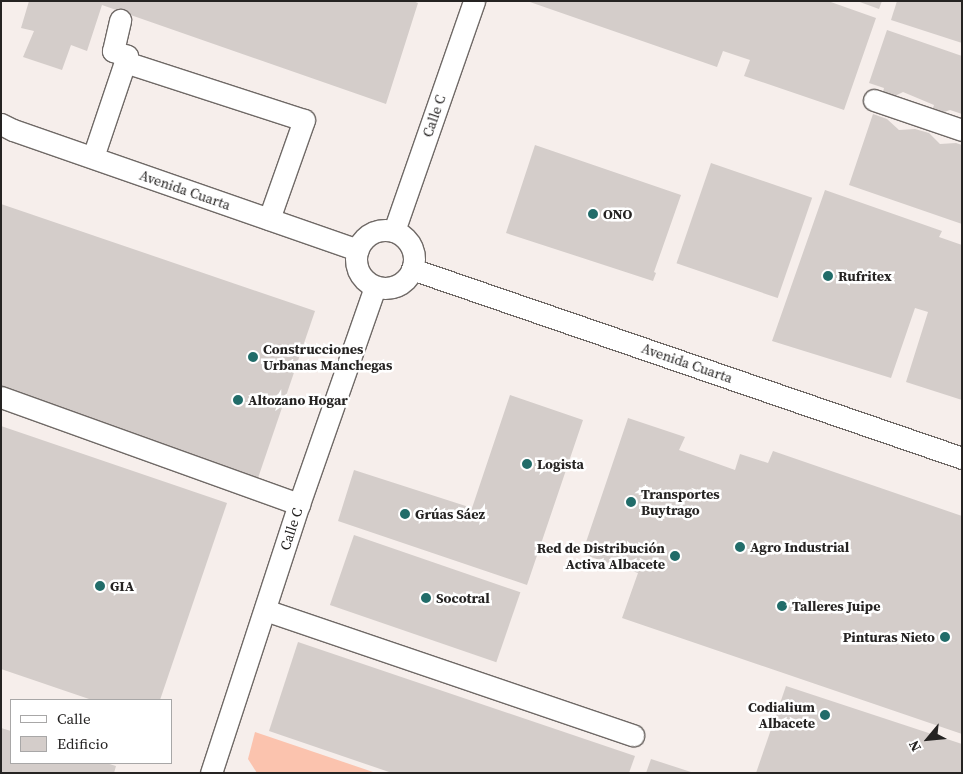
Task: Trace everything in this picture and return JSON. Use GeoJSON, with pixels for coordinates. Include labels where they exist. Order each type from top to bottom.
{"type":"FeatureCollection","features":[{"type":"Feature","properties":{"kind":"street","name":"Calle C"},"geometry":{"type":"LineString","coordinates":[[394,231],[474,1]]}},
{"type":"Feature","properties":{"kind":"street"},"geometry":{"type":"LineString","coordinates":[[92,157],[127,56],[113,51],[120,20]]}},
{"type":"Feature","properties":{"kind":"street"},"geometry":{"type":"LineString","coordinates":[[125,62],[304,120],[269,219]]}},
{"type":"Feature","properties":{"kind":"street"},"geometry":{"type":"LineString","coordinates":[[874,100],[962,130]]}},
{"type":"Feature","properties":{"kind":"street","name":"Avenida Cuarta"},"geometry":{"type":"LineString","coordinates":[[4,130],[92,157],[358,250]]}},
{"type":"Feature","properties":{"kind":"street"},"geometry":{"type":"LineString","coordinates":[[376,231],[394,231],[405,238],[412,249],[414,263],[412,269],[404,280],[392,287],[375,287],[360,274],[356,260],[358,250],[366,236],[376,231]]}},
{"type":"Feature","properties":{"kind":"street","name":"Avenida Cuarta"},"geometry":{"type":"LineString","coordinates":[[412,269],[962,458]]}},
{"type":"Feature","properties":{"kind":"street","name":"Calle C"},"geometry":{"type":"LineString","coordinates":[[211,773],[299,504],[375,287]]}},
{"type":"Feature","properties":{"kind":"street"},"geometry":{"type":"LineString","coordinates":[[1,397],[299,504]]}},
{"type":"Feature","properties":{"kind":"street"},"geometry":{"type":"LineString","coordinates":[[265,610],[633,735]]}},
{"type":"Feature","properties":{"kind":"shaded area"},"geometry":{"type":"Polygon","coordinates":[[[255,732],[376,773],[257,773],[248,759],[255,732]]]}},
{"type":"Feature","properties":{"kind":"building"},"geometry":{"type":"Polygon","coordinates":[[[29,1],[413,1],[418,3],[386,104],[102,5],[87,51],[71,45],[62,70],[23,57],[34,31],[21,28],[29,1]]]}},
{"type":"Feature","properties":{"kind":"building"},"geometry":{"type":"Polygon","coordinates":[[[527,1],[828,1],[876,18],[844,110],[744,76],[750,60],[723,51],[717,67],[527,1]]]}},
{"type":"Feature","properties":{"kind":"building"},"geometry":{"type":"Polygon","coordinates":[[[857,1],[882,1],[879,9],[857,1]]]}},
{"type":"Feature","properties":{"kind":"building"},"geometry":{"type":"Polygon","coordinates":[[[897,1],[962,1],[962,43],[891,20],[897,1]]]}},
{"type":"Feature","properties":{"kind":"building"},"geometry":{"type":"Polygon","coordinates":[[[887,30],[962,56],[962,114],[950,110],[944,112],[933,108],[934,105],[903,92],[895,96],[883,92],[884,88],[869,83],[887,30]]]}},
{"type":"Feature","properties":{"kind":"building"},"geometry":{"type":"Polygon","coordinates":[[[873,114],[887,119],[899,130],[915,129],[929,133],[940,144],[956,143],[962,145],[962,224],[849,185],[873,114]]]}},
{"type":"Feature","properties":{"kind":"building","name":"ONO"},"geometry":{"type":"Polygon","coordinates":[[[535,145],[681,195],[654,272],[656,273],[653,281],[506,233],[535,145]]]}},
{"type":"Feature","properties":{"kind":"building"},"geometry":{"type":"Polygon","coordinates":[[[711,163],[812,198],[778,298],[676,263],[711,163]]]}},
{"type":"Feature","properties":{"kind":"building"},"geometry":{"type":"Polygon","coordinates":[[[825,190],[942,231],[939,237],[962,245],[962,400],[906,382],[928,312],[915,308],[891,378],[772,341],[825,190]]]}},
{"type":"Feature","properties":{"kind":"building"},"geometry":{"type":"Polygon","coordinates":[[[1,204],[315,311],[258,478],[1,390],[1,204]]]}},
{"type":"Feature","properties":{"kind":"building","name":"Logista"},"geometry":{"type":"Polygon","coordinates":[[[510,395],[583,420],[527,585],[338,521],[354,470],[472,508],[510,395]]]}},
{"type":"Feature","properties":{"kind":"building"},"geometry":{"type":"Polygon","coordinates":[[[628,418],[685,437],[679,450],[735,470],[740,454],[768,463],[773,451],[962,516],[962,734],[622,618],[638,573],[582,554],[628,418]]]}},
{"type":"Feature","properties":{"kind":"building","name":"GIA"},"geometry":{"type":"Polygon","coordinates":[[[1,426],[227,503],[160,699],[89,699],[1,669],[1,426]]]}},
{"type":"Feature","properties":{"kind":"building","name":"Socotral"},"geometry":{"type":"Polygon","coordinates":[[[354,535],[520,592],[496,662],[330,605],[354,535]]]}},
{"type":"Feature","properties":{"kind":"building"},"geometry":{"type":"Polygon","coordinates":[[[298,642],[635,756],[629,773],[392,773],[269,731],[298,642]]]}},
{"type":"Feature","properties":{"kind":"building","name":"Codialium Albacete"},"geometry":{"type":"Polygon","coordinates":[[[786,686],[962,744],[962,773],[756,773],[786,686]]]}},
{"type":"Feature","properties":{"kind":"building"},"geometry":{"type":"Polygon","coordinates":[[[1,728],[10,731],[10,764],[109,764],[116,766],[114,773],[1,773],[1,728]]]}},
{"type":"Feature","properties":{"kind":"building"},"geometry":{"type":"Polygon","coordinates":[[[651,759],[691,772],[691,773],[646,773],[651,759]]]}},
{"type":"Feature","properties":{"kind":"place","name":"ONO"},"geometry":{"type":"Point","coordinates":[593,214]}},
{"type":"Feature","properties":{"kind":"place","name":"Rufritex"},"geometry":{"type":"Point","coordinates":[828,276]}},
{"type":"Feature","properties":{"kind":"place","name":"Construcciones Urbanas Manchegas"},"geometry":{"type":"Point","coordinates":[253,357]}},
{"type":"Feature","properties":{"kind":"place","name":"Altozano Hogar"},"geometry":{"type":"Point","coordinates":[238,400]}},
{"type":"Feature","properties":{"kind":"place","name":"Logista"},"geometry":{"type":"Point","coordinates":[527,464]}},
{"type":"Feature","properties":{"kind":"place","name":"Transportes Buytrago"},"geometry":{"type":"Point","coordinates":[631,502]}},
{"type":"Feature","properties":{"kind":"place","name":"Grúas Sáez"},"geometry":{"type":"Point","coordinates":[405,514]}},
{"type":"Feature","properties":{"kind":"place","name":"Agro Industrial"},"geometry":{"type":"Point","coordinates":[740,547]}},
{"type":"Feature","properties":{"kind":"place","name":"Red de Distribución Activa Albacete"},"geometry":{"type":"Point","coordinates":[675,556]}},
{"type":"Feature","properties":{"kind":"place","name":"GIA"},"geometry":{"type":"Point","coordinates":[100,586]}},
{"type":"Feature","properties":{"kind":"place","name":"Socotral"},"geometry":{"type":"Point","coordinates":[426,598]}},
{"type":"Feature","properties":{"kind":"place","name":"Talleres Juipe"},"geometry":{"type":"Point","coordinates":[782,606]}},
{"type":"Feature","properties":{"kind":"place","name":"Pinturas Nieto"},"geometry":{"type":"Point","coordinates":[945,637]}},
{"type":"Feature","properties":{"kind":"place","name":"Codialium Albacete"},"geometry":{"type":"Point","coordinates":[825,715]}}]}
